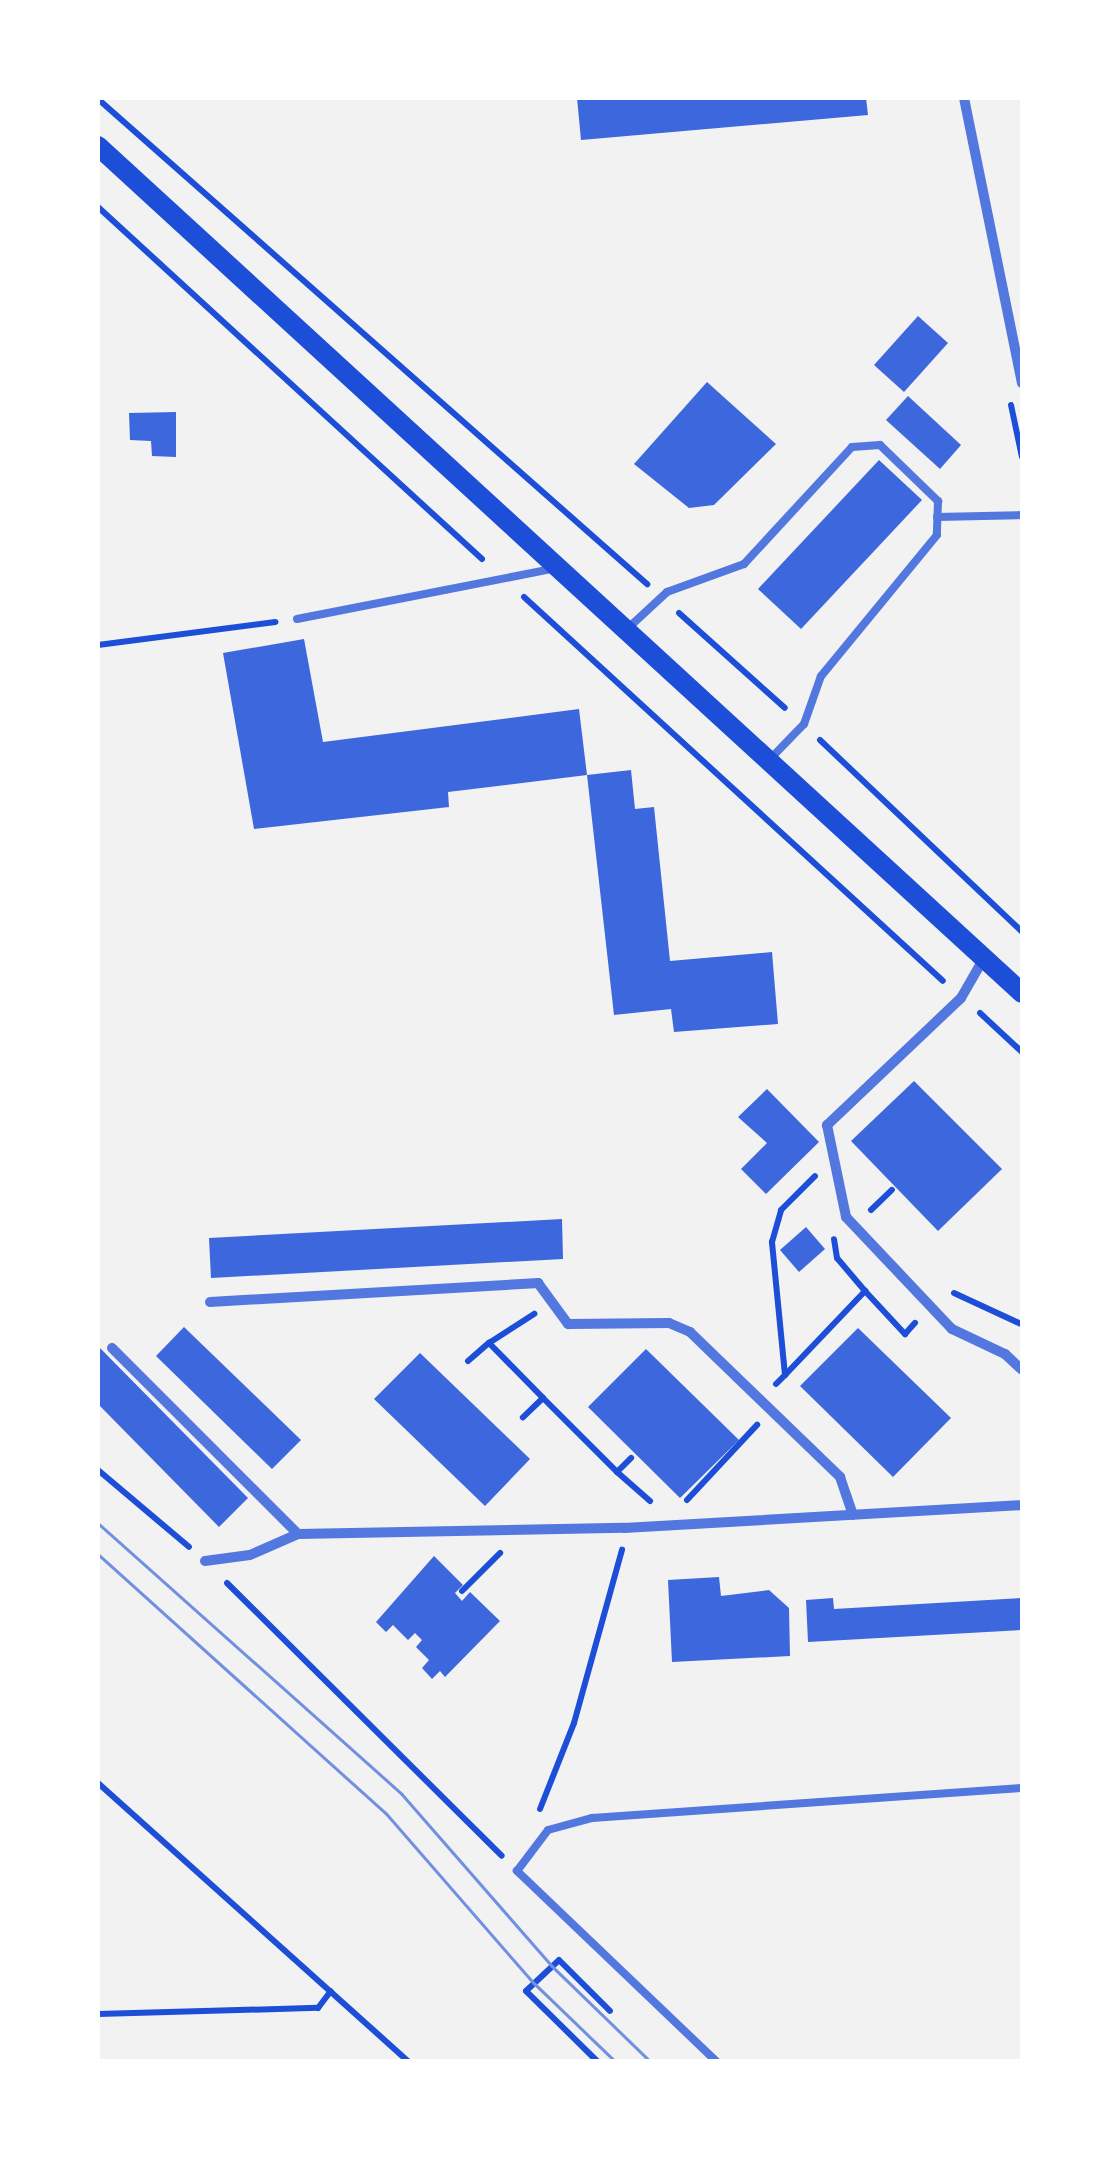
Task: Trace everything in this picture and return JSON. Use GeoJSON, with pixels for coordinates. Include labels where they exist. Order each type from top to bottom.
{"type":"FeatureCollection","features":[{"type":"Feature","properties":{"kind":"main road"},"geometry":{"type":"LineString","coordinates":[[98,146],[1022,992]]}},
{"type":"Feature","properties":{"kind":"street"},"geometry":{"type":"LineString","coordinates":[[964,98],[1022,383]]}},
{"type":"Feature","properties":{"kind":"street"},"geometry":{"type":"LineString","coordinates":[[985,958],[961,998],[828,1124],[830,1149],[846,1217],[952,1329],[1006,1354],[1022,1370]]}},
{"type":"Feature","properties":{"kind":"street"},"geometry":{"type":"LineString","coordinates":[[210,1302],[538,1283],[568,1324],[641,1319],[690,1332],[840,1478],[853,1515]]}},
{"type":"Feature","properties":{"kind":"street"},"geometry":{"type":"LineString","coordinates":[[112,1348],[298,1534]]}},
{"type":"Feature","properties":{"kind":"street"},"geometry":{"type":"LineString","coordinates":[[205,1562],[250,1555],[298,1534],[624,1528],[1022,1504]]}},
{"type":"Feature","properties":{"kind":"lane"},"geometry":{"type":"LineString","coordinates":[[625,631],[661,597],[744,564],[852,446],[880,445],[938,501],[937,535],[820,676],[804,724],[768,761]]}},
{"type":"Feature","properties":{"kind":"lane"},"geometry":{"type":"LineString","coordinates":[[938,518],[1022,514]]}},
{"type":"Feature","properties":{"kind":"lane"},"geometry":{"type":"LineString","coordinates":[[297,619],[556,568]]}},
{"type":"Feature","properties":{"kind":"lane"},"geometry":{"type":"LineString","coordinates":[[717,2062],[518,1871],[548,1830],[592,1818],[1022,1788]]}},
{"type":"Feature","properties":{"kind":"path"},"geometry":{"type":"LineString","coordinates":[[98,99],[804,724],[1022,932]]}},
{"type":"Feature","properties":{"kind":"path"},"geometry":{"type":"LineString","coordinates":[[98,207],[1022,1052]]}},
{"type":"Feature","properties":{"kind":"path"},"geometry":{"type":"LineString","coordinates":[[98,645],[297,619]]}},
{"type":"Feature","properties":{"kind":"path"},"geometry":{"type":"LineString","coordinates":[[785,1375],[772,1242],[781,1210],[822,1162],[825,1182]]}},
{"type":"Feature","properties":{"kind":"path"},"geometry":{"type":"LineString","coordinates":[[682,1505],[771,1411],[773,1388],[865,1292],[837,1258],[831,1220]]}},
{"type":"Feature","properties":{"kind":"path"},"geometry":{"type":"LineString","coordinates":[[947,1290],[1022,1324]]}},
{"type":"Feature","properties":{"kind":"path"},"geometry":{"type":"LineString","coordinates":[[468,1361],[512,1323],[552,1306]]}},
{"type":"Feature","properties":{"kind":"path"},"geometry":{"type":"LineString","coordinates":[[489,1343],[656,1507]]}},
{"type":"Feature","properties":{"kind":"path"},"geometry":{"type":"LineString","coordinates":[[523,1418],[543,1398]]}},
{"type":"Feature","properties":{"kind":"path"},"geometry":{"type":"LineString","coordinates":[[617,1472],[630,1458]]}},
{"type":"Feature","properties":{"kind":"path"},"geometry":{"type":"LineString","coordinates":[[98,1470],[205,1562],[518,1871]]}},
{"type":"Feature","properties":{"kind":"path"},"geometry":{"type":"LineString","coordinates":[[538,1813],[574,1723],[624,1528]]}},
{"type":"Feature","properties":{"kind":"path"},"geometry":{"type":"LineString","coordinates":[[462,1591],[503,1551],[503,1532]]}},
{"type":"Feature","properties":{"kind":"path"},"geometry":{"type":"LineString","coordinates":[[98,1783],[408,2062]]}},
{"type":"Feature","properties":{"kind":"path"},"geometry":{"type":"LineString","coordinates":[[598,2062],[526,1991],[559,1960],[610,2010]]}},
{"type":"Feature","properties":{"kind":"path"},"geometry":{"type":"LineString","coordinates":[[98,2014],[318,2008],[331,1992]]}},
{"type":"Feature","properties":{"kind":"building"},"geometry":{"type":"Polygon","coordinates":[[[577,98],[866,98],[868,115],[581,140],[577,98]]]}},
{"type":"Feature","properties":{"kind":"building"},"geometry":{"type":"Polygon","coordinates":[[[918,316],[948,343],[904,392],[874,365],[918,316]]]}},
{"type":"Feature","properties":{"kind":"building"},"geometry":{"type":"Polygon","coordinates":[[[707,382],[776,444],[714,505],[689,508],[634,464],[707,382]]]}},
{"type":"Feature","properties":{"kind":"building"},"geometry":{"type":"Polygon","coordinates":[[[908,396],[961,445],[940,469],[886,420],[908,396]]]}},
{"type":"Feature","properties":{"kind":"building"},"geometry":{"type":"Polygon","coordinates":[[[176,412],[176,457],[152,456],[151,441],[130,440],[129,413],[176,412]]]}},
{"type":"Feature","properties":{"kind":"building"},"geometry":{"type":"Polygon","coordinates":[[[879,460],[922,500],[801,629],[758,589],[879,460]]]}},
{"type":"Feature","properties":{"kind":"building"},"geometry":{"type":"Polygon","coordinates":[[[304,639],[323,742],[579,709],[587,775],[448,792],[449,807],[254,829],[223,653],[304,639]]]}},
{"type":"Feature","properties":{"kind":"building"},"geometry":{"type":"Polygon","coordinates":[[[631,770],[635,809],[654,807],[670,961],[772,952],[778,1024],[674,1032],[671,1009],[614,1015],[587,775],[631,770]]]}},
{"type":"Feature","properties":{"kind":"building"},"geometry":{"type":"Polygon","coordinates":[[[914,1081],[1002,1169],[938,1231],[851,1141],[914,1081]]]}},
{"type":"Feature","properties":{"kind":"building"},"geometry":{"type":"Polygon","coordinates":[[[767,1089],[819,1142],[766,1194],[741,1169],[767,1143],[738,1117],[767,1089]]]}},
{"type":"Feature","properties":{"kind":"building"},"geometry":{"type":"Polygon","coordinates":[[[562,1219],[563,1259],[211,1278],[209,1238],[562,1219]]]}},
{"type":"Feature","properties":{"kind":"building"},"geometry":{"type":"Polygon","coordinates":[[[806,1227],[825,1249],[799,1272],[780,1250],[806,1227]]]}},
{"type":"Feature","properties":{"kind":"building"},"geometry":{"type":"Polygon","coordinates":[[[184,1327],[301,1440],[272,1469],[156,1356],[184,1327]]]}},
{"type":"Feature","properties":{"kind":"building"},"geometry":{"type":"Polygon","coordinates":[[[858,1328],[951,1418],[893,1477],[800,1386],[858,1328]]]}},
{"type":"Feature","properties":{"kind":"building"},"geometry":{"type":"Polygon","coordinates":[[[98,1346],[248,1498],[219,1527],[98,1404],[98,1346]]]}},
{"type":"Feature","properties":{"kind":"building"},"geometry":{"type":"Polygon","coordinates":[[[646,1349],[739,1440],[680,1498],[588,1407],[646,1349]]]}},
{"type":"Feature","properties":{"kind":"building"},"geometry":{"type":"Polygon","coordinates":[[[420,1353],[530,1459],[485,1506],[374,1399],[420,1353]]]}},
{"type":"Feature","properties":{"kind":"building"},"geometry":{"type":"Polygon","coordinates":[[[434,1556],[463,1585],[455,1593],[462,1601],[470,1592],[500,1621],[445,1677],[440,1671],[432,1679],[422,1668],[429,1660],[416,1647],[422,1640],[415,1633],[408,1640],[393,1625],[386,1632],[376,1622],[434,1556]]]}},
{"type":"Feature","properties":{"kind":"building"},"geometry":{"type":"Polygon","coordinates":[[[719,1577],[721,1596],[769,1590],[789,1608],[790,1656],[672,1662],[668,1580],[719,1577]]]}},
{"type":"Feature","properties":{"kind":"building"},"geometry":{"type":"Polygon","coordinates":[[[833,1598],[834,1609],[1022,1598],[1022,1630],[808,1642],[806,1600],[833,1598]]]}},
{"type":"Feature","properties":{"kind":"tram line"},"geometry":{"type":"LineString","coordinates":[[98,1523],[402,1794],[552,1966],[651,2062]]}},
{"type":"Feature","properties":{"kind":"tram line"},"geometry":{"type":"LineString","coordinates":[[98,1554],[386,1813],[534,1983],[616,2062]]}}]}
